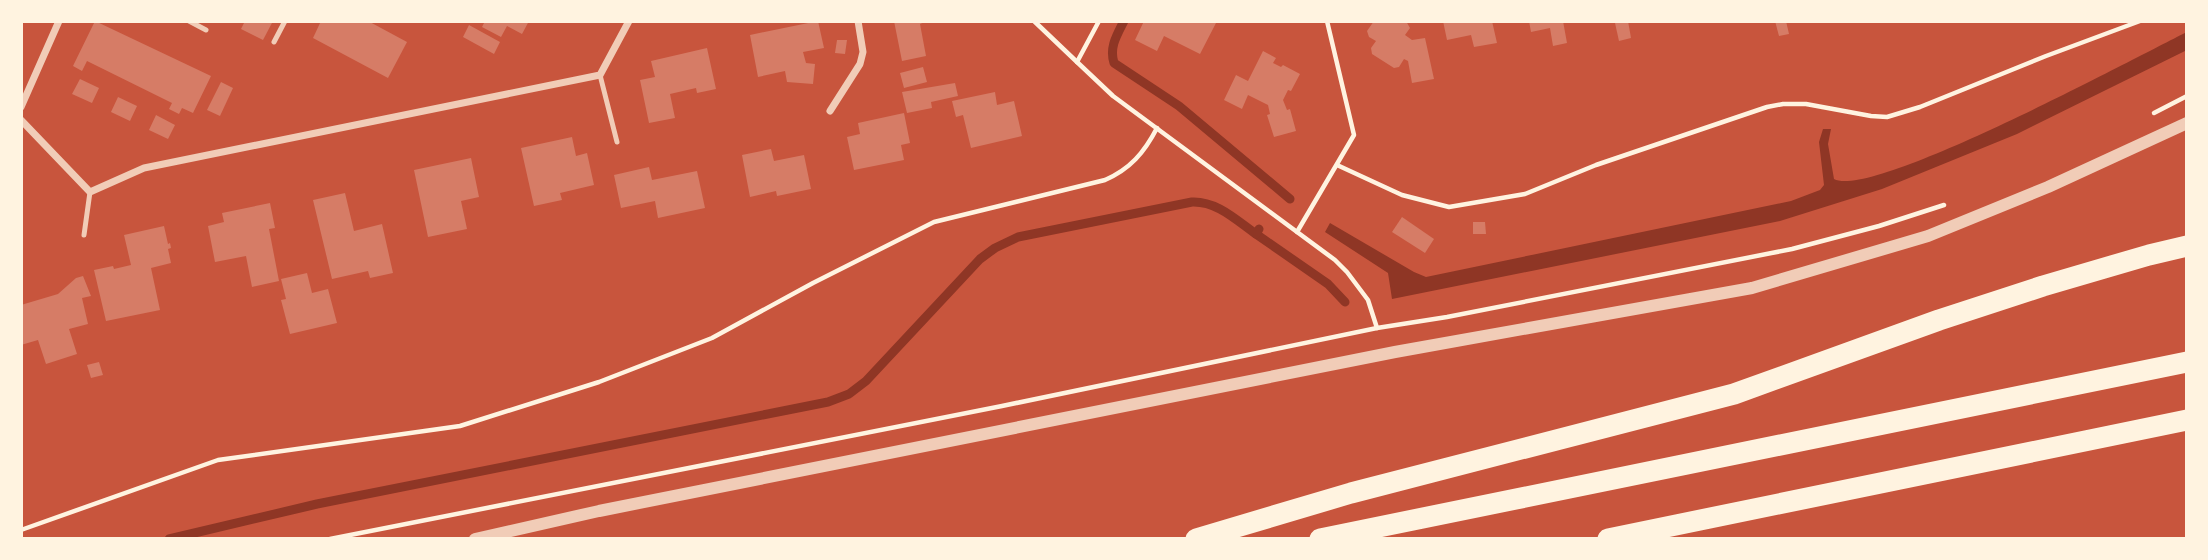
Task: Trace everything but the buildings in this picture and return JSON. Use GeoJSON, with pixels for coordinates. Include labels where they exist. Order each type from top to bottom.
{"type":"FeatureCollection","features":[{"type":"Feature","properties":{"kind":"highway"},"geometry":{"type":"LineString","coordinates":[[1196,539],[1352,494],[1734,394],[1939,320],[2043,286],[2187,246]]}},
{"type":"Feature","properties":{"kind":"highway"},"geometry":{"type":"LineString","coordinates":[[1320,539],[2187,362]]}},
{"type":"Feature","properties":{"kind":"highway"},"geometry":{"type":"LineString","coordinates":[[1608,539],[2187,420]]}},
{"type":"Feature","properties":{"kind":"street"},"geometry":{"type":"LineString","coordinates":[[21,107],[59,21]]}},
{"type":"Feature","properties":{"kind":"street"},"geometry":{"type":"LineString","coordinates":[[21,120],[90,191],[144,168],[600,75],[629,21]]}},
{"type":"Feature","properties":{"kind":"street"},"geometry":{"type":"LineString","coordinates":[[830,111],[860,64],[863,52],[858,21]]}},
{"type":"Feature","properties":{"kind":"street"},"geometry":{"type":"LineString","coordinates":[[475,539],[599,511],[1395,352],[1752,288],[1940,232],[2036,192],[2187,123]]}},
{"type":"Feature","properties":{"kind":"lane"},"geometry":{"type":"LineString","coordinates":[[189,21],[206,30]]}},
{"type":"Feature","properties":{"kind":"lane"},"geometry":{"type":"LineString","coordinates":[[274,42],[285,21]]}},
{"type":"Feature","properties":{"kind":"lane"},"geometry":{"type":"LineString","coordinates":[[600,75],[617,142]]}},
{"type":"Feature","properties":{"kind":"lane"},"geometry":{"type":"LineString","coordinates":[[84,235],[90,191]]}},
{"type":"Feature","properties":{"kind":"path"},"geometry":{"type":"LineString","coordinates":[[1034,21],[1113,96],[1335,260],[1368,300],[1377,328]]}},
{"type":"Feature","properties":{"kind":"path"},"geometry":{"type":"LineString","coordinates":[[1077,62],[1099,21]]}},
{"type":"Feature","properties":{"kind":"path"},"geometry":{"type":"LineString","coordinates":[[1297,232],[1354,135],[1327,21]]}},
{"type":"Feature","properties":{"kind":"path"},"geometry":{"type":"LineString","coordinates":[[1337,165],[1402,195],[1449,207],[1525,194],[1596,164],[1767,107],[1805,104],[1887,117],[1920,107],[2140,21]]}},
{"type":"Feature","properties":{"kind":"path"},"geometry":{"type":"LineString","coordinates":[[2153,113],[2187,96]]}},
{"type":"Feature","properties":{"kind":"path"},"geometry":{"type":"LineString","coordinates":[[21,530],[218,460],[460,426],[599,382],[712,338],[934,222],[1112,177],[1143,153],[1157,128]]}},
{"type":"Feature","properties":{"kind":"path"},"geometry":{"type":"LineString","coordinates":[[330,539],[988,409],[1377,328],[1447,317],[1792,249],[1879,226],[1951,202]]}},
{"type":"Feature","properties":{"kind":"shaded area"},"geometry":{"type":"Polygon","coordinates":[[[2187,32],[2187,50],[2017,134],[1882,189],[1780,221],[1392,299],[1388,273],[1325,232],[1330,223],[1426,277],[1791,201],[1820,190],[1824,185],[1819,142],[1823,129],[1831,129],[1828,144],[1834,179],[1858,180],[1949,148],[2064,95],[2187,32]]]}},
{"type":"Feature","properties":{"kind":"waterway"},"geometry":{"type":"LineString","coordinates":[[1124,21],[1113,46],[1114,63],[1179,106],[1290,199]]}},
{"type":"Feature","properties":{"kind":"waterway"},"geometry":{"type":"LineString","coordinates":[[169,539],[317,504],[828,402],[849,394],[866,381],[980,259],[1018,237],[1192,202],[1218,208],[1256,234],[1259,229]]}},
{"type":"Feature","properties":{"kind":"waterway"},"geometry":{"type":"LineString","coordinates":[[1256,234],[1328,284],[1345,302]]}}]}
